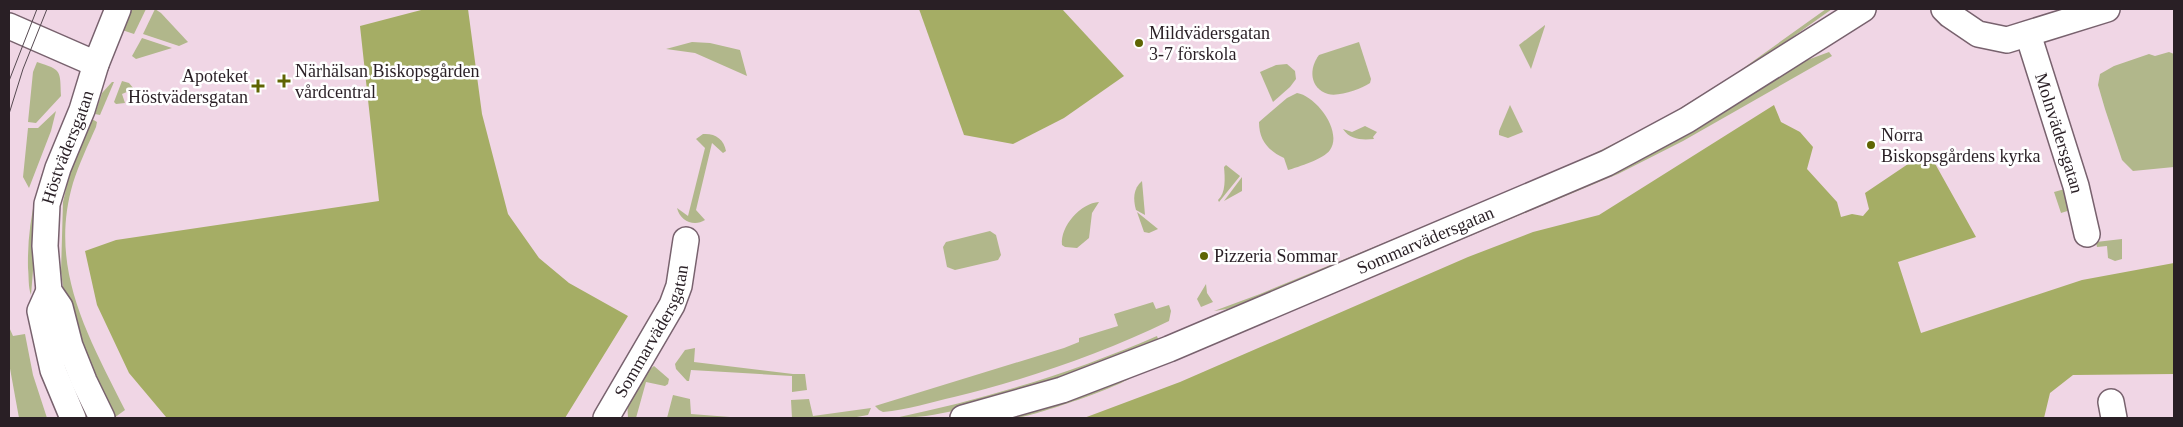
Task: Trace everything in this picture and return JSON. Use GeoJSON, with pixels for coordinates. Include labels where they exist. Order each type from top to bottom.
{"type":"FeatureCollection","features":[{"type":"Feature","properties":{"kind":"street","name":"Höstvädersgatan"},"geometry":{"type":"LineString","coordinates":[[73,418],[53,370],[40,311],[49,291],[45,246],[47,204],[58,168],[82,110],[96,64],[118,9]]}},
{"type":"Feature","properties":{"kind":"street","name":"Sommarvädersgatan"},"geometry":{"type":"LineString","coordinates":[[963,418],[1062,390],[1169,349],[1607,163],[1687,120],[1863,9]]}},
{"type":"Feature","properties":{"kind":"street"},"geometry":{"type":"LineString","coordinates":[[1944,9],[1978,34],[2007,40],[2106,9]]}},
{"type":"Feature","properties":{"kind":"street"},"geometry":{"type":"LineString","coordinates":[[9,26],[96,64]]}},
{"type":"Feature","properties":{"kind":"street","name":"Molnvädersgatan"},"geometry":{"type":"LineString","coordinates":[[2028,34],[2076,186],[2087,234]]}},
{"type":"Feature","properties":{"kind":"street","name":"Sommarvädersgatan"},"geometry":{"type":"LineString","coordinates":[[606,418],[672,305],[680,286],[686,240]]}},
{"type":"Feature","properties":{"kind":"street","name":"Höstvädersgatan"},"geometry":{"type":"LineString","coordinates":[[49,291],[60,307],[73,355],[102,418]]}},
{"type":"Feature","properties":{"kind":"green space"},"geometry":{"type":"Polygon","coordinates":[[[132,9],[146,9],[134,34],[122,30],[132,9]]]}},
{"type":"Feature","properties":{"kind":"green space"},"geometry":{"type":"Polygon","coordinates":[[[155,9],[188,42],[179,46],[143,34],[155,9]]]}},
{"type":"Feature","properties":{"kind":"green space"},"geometry":{"type":"Polygon","coordinates":[[[425,9],[468,9],[482,114],[508,214],[539,258],[569,283],[628,316],[565,418],[166,417],[129,373],[97,305],[85,251],[116,240],[379,201],[360,26],[425,9]]]}},
{"type":"Feature","properties":{"kind":"green space"},"geometry":{"type":"Polygon","coordinates":[[[919,9],[1062,9],[1124,76],[1064,118],[1013,144],[964,135],[919,9]]]}},
{"type":"Feature","properties":{"kind":"green space"},"geometry":{"type":"Polygon","coordinates":[[[1826,9],[1832,9],[1702,99],[1610,149],[1285,287],[1227,309],[1214,311],[1260,294],[1579,161],[1674,112],[1738,72],[1826,9]]]}},
{"type":"Feature","properties":{"kind":"green space"},"geometry":{"type":"Polygon","coordinates":[[[1545,26],[1531,69],[1519,45],[1545,26]]]}},
{"type":"Feature","properties":{"kind":"green space"},"geometry":{"type":"Polygon","coordinates":[[[142,38],[172,48],[136,59],[132,56],[142,38]]]}},
{"type":"Feature","properties":{"kind":"green space"},"geometry":{"type":"Polygon","coordinates":[[[692,42],[710,43],[740,50],[747,76],[695,53],[666,49],[692,42]]]}},
{"type":"Feature","properties":{"kind":"green space"},"geometry":{"type":"Polygon","coordinates":[[[1359,42],[1371,79],[1370,83],[1356,90],[1333,95],[1317,87],[1312,71],[1319,55],[1359,42]]]}},
{"type":"Feature","properties":{"kind":"green space"},"geometry":{"type":"Polygon","coordinates":[[[1829,52],[1832,56],[1683,141],[1618,174],[1284,314],[1696,128],[1802,62],[1829,52]]]}},
{"type":"Feature","properties":{"kind":"green space"},"geometry":{"type":"Polygon","coordinates":[[[2169,52],[2174,54],[2174,167],[2133,171],[2122,160],[2098,85],[2100,74],[2114,66],[2149,54],[2155,56],[2169,52]]]}},
{"type":"Feature","properties":{"kind":"green space"},"geometry":{"type":"Polygon","coordinates":[[[37,62],[51,67],[58,72],[61,96],[36,123],[28,122],[33,72],[37,62]]]}},
{"type":"Feature","properties":{"kind":"green space"},"geometry":{"type":"Polygon","coordinates":[[[1287,64],[1295,71],[1296,79],[1273,102],[1260,72],[1276,65],[1287,64]]]}},
{"type":"Feature","properties":{"kind":"green space"},"geometry":{"type":"Polygon","coordinates":[[[122,81],[129,83],[134,89],[122,94],[125,103],[116,104],[114,102],[122,81]]]}},
{"type":"Feature","properties":{"kind":"green space"},"geometry":{"type":"Polygon","coordinates":[[[114,82],[100,115],[95,114],[102,93],[114,82]]]}},
{"type":"Feature","properties":{"kind":"green space"},"geometry":{"type":"Polygon","coordinates":[[[1297,93],[1312,100],[1326,115],[1333,134],[1333,142],[1327,153],[1288,170],[1284,158],[1269,149],[1263,140],[1259,129],[1259,122],[1287,98],[1297,93]]]}},
{"type":"Feature","properties":{"kind":"green space"},"geometry":{"type":"Polygon","coordinates":[[[1510,105],[1523,132],[1508,138],[1499,135],[1499,131],[1510,105]]]}},
{"type":"Feature","properties":{"kind":"green space"},"geometry":{"type":"Polygon","coordinates":[[[1774,105],[1781,122],[1800,132],[1813,147],[1807,169],[1837,202],[1841,217],[1852,214],[1863,216],[1869,209],[1865,193],[1914,160],[1933,160],[1976,237],[1898,262],[1921,333],[2082,280],[2174,263],[2174,374],[2073,375],[2050,393],[2044,418],[1084,418],[1180,382],[1468,257],[1533,232],[1599,215],[1774,105]]]}},
{"type":"Feature","properties":{"kind":"green space"},"geometry":{"type":"Polygon","coordinates":[[[56,111],[51,131],[29,188],[23,177],[28,128],[38,128],[56,111]]]}},
{"type":"Feature","properties":{"kind":"green space"},"geometry":{"type":"Polygon","coordinates":[[[92,119],[97,122],[96,127],[73,183],[67,214],[65,244],[69,273],[76,301],[98,355],[125,410],[114,418],[108,418],[65,301],[61,272],[63,202],[71,167],[92,119]]]}},
{"type":"Feature","properties":{"kind":"green space"},"geometry":{"type":"Polygon","coordinates":[[[1365,126],[1377,132],[1373,137],[1374,139],[1353,137],[1343,129],[1352,132],[1365,126]]]}},
{"type":"Feature","properties":{"kind":"green space"},"geometry":{"type":"Polygon","coordinates":[[[703,134],[711,135],[721,140],[726,151],[723,153],[712,143],[696,210],[705,220],[692,223],[681,216],[677,208],[688,216],[705,148],[696,139],[703,134]]]}},
{"type":"Feature","properties":{"kind":"green space"},"geometry":{"type":"Polygon","coordinates":[[[57,138],[37,222],[31,295],[28,251],[31,218],[44,169],[57,138]]]}},
{"type":"Feature","properties":{"kind":"green space"},"geometry":{"type":"Polygon","coordinates":[[[1226,165],[1240,176],[1219,202],[1218,200],[1224,189],[1224,167],[1226,165]]]}},
{"type":"Feature","properties":{"kind":"green space"},"geometry":{"type":"Polygon","coordinates":[[[1242,177],[1242,191],[1224,201],[1242,177]]]}},
{"type":"Feature","properties":{"kind":"green space"},"geometry":{"type":"Polygon","coordinates":[[[1142,181],[1145,215],[1136,210],[1134,202],[1135,191],[1142,181]]]}},
{"type":"Feature","properties":{"kind":"green space"},"geometry":{"type":"Polygon","coordinates":[[[2072,187],[2077,208],[2061,213],[2054,192],[2072,187]]]}},
{"type":"Feature","properties":{"kind":"green space"},"geometry":{"type":"Polygon","coordinates":[[[1099,202],[1092,213],[1089,238],[1077,248],[1062,245],[1064,230],[1073,217],[1085,206],[1099,202]]]}},
{"type":"Feature","properties":{"kind":"green space"},"geometry":{"type":"Polygon","coordinates":[[[1137,212],[1158,229],[1149,233],[1144,232],[1137,212]]]}},
{"type":"Feature","properties":{"kind":"green space"},"geometry":{"type":"Polygon","coordinates":[[[990,231],[996,235],[1001,255],[998,260],[955,270],[947,267],[943,247],[946,242],[990,231]]]}},
{"type":"Feature","properties":{"kind":"green space"},"geometry":{"type":"Polygon","coordinates":[[[2122,239],[2122,259],[2115,261],[2108,258],[2107,246],[2097,247],[2096,242],[2122,239]]]}},
{"type":"Feature","properties":{"kind":"green space"},"geometry":{"type":"Polygon","coordinates":[[[1206,284],[1207,293],[1213,302],[1201,307],[1197,299],[1206,284]]]}},
{"type":"Feature","properties":{"kind":"green space"},"geometry":{"type":"Polygon","coordinates":[[[1153,302],[1156,309],[1169,305],[1171,311],[1169,321],[1091,355],[1009,382],[919,406],[883,412],[875,406],[1064,348],[1079,342],[1079,338],[1118,326],[1114,314],[1153,302]]]}},
{"type":"Feature","properties":{"kind":"green space"},"geometry":{"type":"Polygon","coordinates":[[[9,327],[13,336],[25,334],[33,375],[47,418],[19,418],[9,363],[9,327]]]}},
{"type":"Feature","properties":{"kind":"green space"},"geometry":{"type":"Polygon","coordinates":[[[1157,336],[1158,339],[1115,358],[987,402],[932,415],[895,418],[1028,384],[1093,362],[1157,336]]]}},
{"type":"Feature","properties":{"kind":"green space"},"geometry":{"type":"Polygon","coordinates":[[[695,348],[694,362],[805,374],[807,390],[792,392],[792,376],[691,370],[689,381],[687,381],[676,369],[675,364],[685,350],[695,348]]]}},
{"type":"Feature","properties":{"kind":"green space"},"geometry":{"type":"Polygon","coordinates":[[[654,366],[669,379],[668,384],[665,386],[646,382],[636,418],[628,418],[629,402],[643,378],[654,366]]]}},
{"type":"Feature","properties":{"kind":"green space"},"geometry":{"type":"Polygon","coordinates":[[[1135,375],[1097,393],[1058,406],[1026,416],[1000,418],[1135,375]]]}},
{"type":"Feature","properties":{"kind":"green space"},"geometry":{"type":"Polygon","coordinates":[[[673,395],[690,399],[691,414],[743,418],[667,418],[673,395]]]}},
{"type":"Feature","properties":{"kind":"green space"},"geometry":{"type":"Polygon","coordinates":[[[809,399],[813,416],[871,408],[868,415],[851,418],[792,418],[791,400],[809,399]]]}},
{"type":"Feature","properties":{"kind":"tram line"},"geometry":{"type":"LineString","coordinates":[[9,81],[37,9]]}},
{"type":"Feature","properties":{"kind":"tram line"},"geometry":{"type":"LineString","coordinates":[[9,114],[23,69],[47,9]]}},
{"type":"Feature","properties":{"kind":"place","name":"Mildvädersgatan 3-7 förskola"},"geometry":{"type":"Point","coordinates":[1139,43]}},
{"type":"Feature","properties":{"kind":"place","name":"Närhälsan Biskopsgården vårdcentral"},"geometry":{"type":"Point","coordinates":[284,81]}},
{"type":"Feature","properties":{"kind":"place","name":"Apoteket Höstvädersgatan"},"geometry":{"type":"Point","coordinates":[258,86]}},
{"type":"Feature","properties":{"kind":"place","name":"Norra Biskopsgårdens kyrka"},"geometry":{"type":"Point","coordinates":[1871,145]}},
{"type":"Feature","properties":{"kind":"place","name":"Pizzeria Sommar"},"geometry":{"type":"Point","coordinates":[1204,256]}}]}
